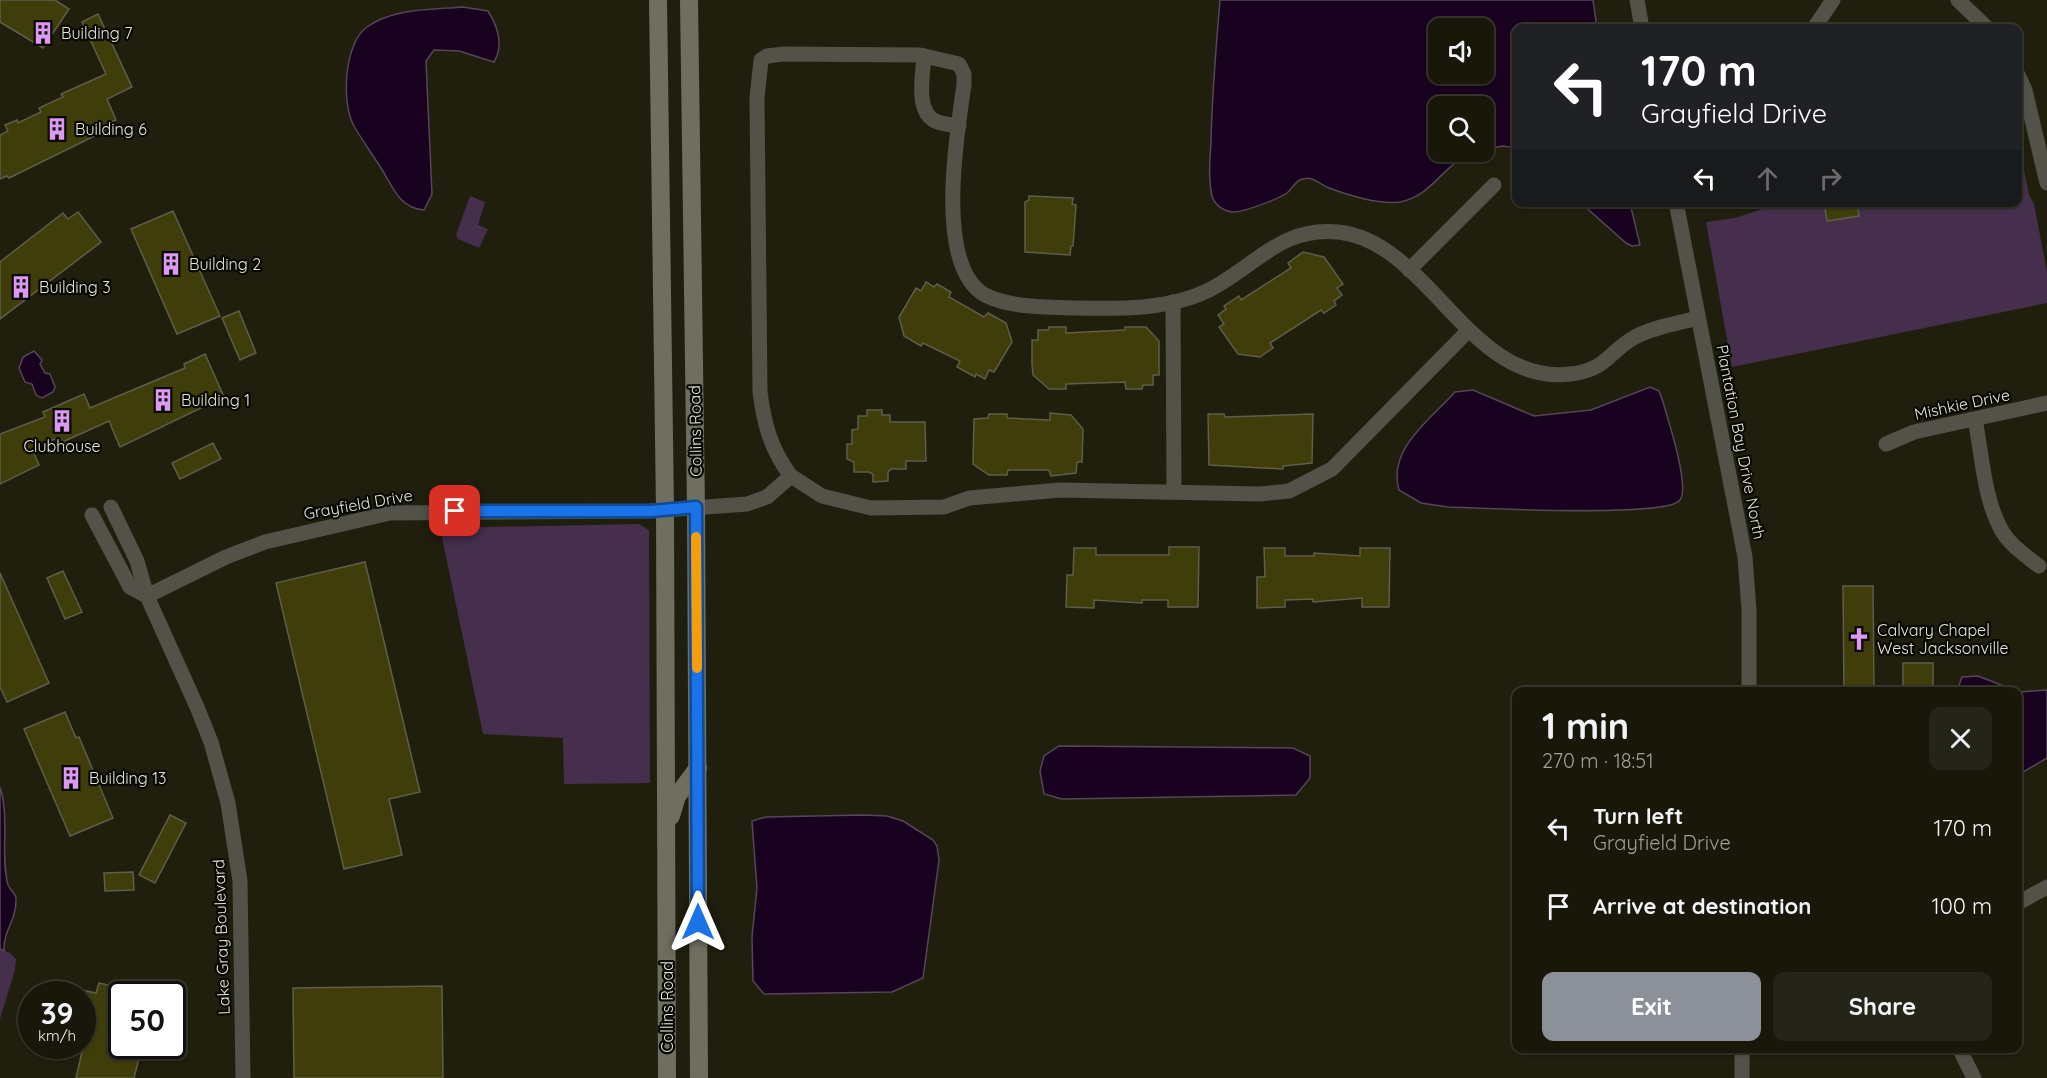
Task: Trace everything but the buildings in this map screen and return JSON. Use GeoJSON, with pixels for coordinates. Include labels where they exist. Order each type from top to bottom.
{"type":"FeatureCollection","features":[{"type":"Feature","properties":{"kind":"main road","name":"Collins Road"},"geometry":{"type":"LineString","coordinates":[[658,0],[665,510],[667,1078]]}},
{"type":"Feature","properties":{"kind":"main road","name":"Collins Road"},"geometry":{"type":"LineString","coordinates":[[689,0],[696,507],[699,1078]]}},
{"type":"Feature","properties":{"kind":"main road"},"geometry":{"type":"LineString","coordinates":[[666,829],[677,796],[698,768]]}},
{"type":"Feature","properties":{"kind":"street"},"geometry":{"type":"LineString","coordinates":[[1637,0],[1641,24]]}},
{"type":"Feature","properties":{"kind":"street"},"geometry":{"type":"LineString","coordinates":[[1817,24],[1833,0]]}},
{"type":"Feature","properties":{"kind":"street"},"geometry":{"type":"LineString","coordinates":[[1958,0],[1983,24]]}},
{"type":"Feature","properties":{"kind":"street"},"geometry":{"type":"LineString","coordinates":[[1468,331],[1332,470],[1289,492],[1060,490],[969,498],[944,507],[870,508],[822,496],[791,476],[778,459],[764,426],[760,392],[757,99],[761,60],[767,56],[784,54],[924,56],[959,64],[964,74],[964,85],[954,167],[954,217],[958,257],[970,281],[983,294],[1001,301],[1050,307],[1134,308],[1173,302],[1206,291],[1285,239],[1309,232],[1342,232],[1371,240],[1409,270],[1468,331],[1522,367],[1545,375],[1568,374],[1602,365],[1634,338],[1698,318]]}},
{"type":"Feature","properties":{"kind":"street"},"geometry":{"type":"LineString","coordinates":[[924,56],[922,94],[926,112],[936,122],[959,126]]}},
{"type":"Feature","properties":{"kind":"street"},"geometry":{"type":"LineString","coordinates":[[2022,84],[2043,145],[2047,183]]}},
{"type":"Feature","properties":{"kind":"street"},"geometry":{"type":"LineString","coordinates":[[1409,270],[1494,185]]}},
{"type":"Feature","properties":{"kind":"street","name":"Plantation Bay Drive North"},"geometry":{"type":"LineString","coordinates":[[1677,207],[1745,556],[1749,610],[1749,687]]}},
{"type":"Feature","properties":{"kind":"street"},"geometry":{"type":"LineString","coordinates":[[1173,302],[1173,492]]}},
{"type":"Feature","properties":{"kind":"street","name":"Mishkie Drive"},"geometry":{"type":"LineString","coordinates":[[1886,444],[1914,432],[2047,403]]}},
{"type":"Feature","properties":{"kind":"street"},"geometry":{"type":"LineString","coordinates":[[1976,419],[1992,507],[2002,532],[2015,548],[2039,566]]}},
{"type":"Feature","properties":{"kind":"street","name":"Grayfield Drive"},"geometry":{"type":"LineString","coordinates":[[147,596],[226,557],[265,542],[390,513],[665,510],[747,504],[767,497],[791,476]]}},
{"type":"Feature","properties":{"kind":"street","name":"Lake Gray Boulevard"},"geometry":{"type":"LineString","coordinates":[[111,507],[137,561],[147,596],[211,742],[228,803],[240,881],[243,1078]]}},
{"type":"Feature","properties":{"kind":"street","name":"Lake Gray Boulevard"},"geometry":{"type":"LineString","coordinates":[[92,515],[130,587],[147,596]]}},
{"type":"Feature","properties":{"kind":"street"},"geometry":{"type":"LineString","coordinates":[[2022,901],[2047,887]]}},
{"type":"Feature","properties":{"kind":"street"},"geometry":{"type":"LineString","coordinates":[[1742,1053],[1742,1078]]}},
{"type":"Feature","properties":{"kind":"street"},"geometry":{"type":"LineString","coordinates":[[1962,1053],[1974,1078]]}},
{"type":"Feature","properties":{"kind":"shaded area"},"geometry":{"type":"Polygon","coordinates":[[[1220,0],[1593,0],[1596,24],[1512,24],[1512,147],[1494,147],[1494,96],[1428,96],[1428,162],[1456,162],[1430,186],[1411,198],[1392,203],[1373,201],[1336,191],[1315,180],[1304,178],[1287,193],[1276,199],[1232,212],[1222,209],[1212,196],[1210,162],[1220,0]]]}},
{"type":"Feature","properties":{"kind":"shaded area"},"geometry":{"type":"Polygon","coordinates":[[[463,7],[488,11],[495,23],[499,49],[494,62],[459,51],[434,50],[426,61],[432,194],[424,210],[408,205],[393,189],[354,126],[347,103],[349,59],[359,35],[378,21],[413,11],[463,7]]]}},
{"type":"Feature","properties":{"kind":"shaded area"},"geometry":{"type":"Polygon","coordinates":[[[2022,165],[2029,195],[2034,204],[2047,272],[2047,303],[1732,367],[1706,222],[1735,218],[1769,207],[2022,207],[2022,165]]]}},
{"type":"Feature","properties":{"kind":"shaded area"},"geometry":{"type":"Polygon","coordinates":[[[470,196],[485,202],[478,225],[488,229],[479,248],[458,239],[456,235],[470,196]]]}},
{"type":"Feature","properties":{"kind":"shaded area"},"geometry":{"type":"Polygon","coordinates":[[[1586,207],[1631,207],[1640,245],[1632,246],[1586,207]]]}},
{"type":"Feature","properties":{"kind":"shaded area"},"geometry":{"type":"Polygon","coordinates":[[[34,351],[42,360],[40,364],[45,373],[50,374],[55,387],[53,392],[42,398],[36,395],[32,384],[25,382],[19,368],[23,357],[34,351]]]}},
{"type":"Feature","properties":{"kind":"shaded area"},"geometry":{"type":"Polygon","coordinates":[[[1650,387],[1659,391],[1663,402],[1682,481],[1680,500],[1668,506],[1609,510],[1448,507],[1421,503],[1399,490],[1397,475],[1399,461],[1405,448],[1424,424],[1455,392],[1473,390],[1534,416],[1591,410],[1650,387]]]}},
{"type":"Feature","properties":{"kind":"shaded area"},"geometry":{"type":"Polygon","coordinates":[[[639,524],[649,530],[650,783],[564,784],[563,738],[483,734],[440,528],[639,524]]]}},
{"type":"Feature","properties":{"kind":"shaded area"},"geometry":{"type":"Polygon","coordinates":[[[1978,676],[2006,687],[1958,687],[1962,677],[1978,676]]]}},
{"type":"Feature","properties":{"kind":"shaded area"},"geometry":{"type":"Polygon","coordinates":[[[2047,690],[2047,758],[2022,773],[2022,692],[2047,690]]]}},
{"type":"Feature","properties":{"kind":"shaded area"},"geometry":{"type":"Polygon","coordinates":[[[1059,746],[1293,748],[1310,756],[1310,778],[1296,795],[1062,799],[1044,794],[1040,771],[1044,756],[1059,746]]]}},
{"type":"Feature","properties":{"kind":"shaded area"},"geometry":{"type":"Polygon","coordinates":[[[0,787],[4,812],[6,873],[8,885],[16,897],[4,951],[0,949],[0,787]]]}},
{"type":"Feature","properties":{"kind":"shaded area"},"geometry":{"type":"Polygon","coordinates":[[[887,816],[903,821],[933,840],[937,846],[939,860],[923,978],[892,992],[764,994],[753,981],[752,937],[757,888],[752,821],[766,817],[887,816]]]}},
{"type":"Feature","properties":{"kind":"shaded area"},"geometry":{"type":"Polygon","coordinates":[[[0,949],[10,953],[16,959],[15,970],[0,1019],[0,949]]]}},
{"type":"Feature","properties":{"kind":"slow traffic"},"geometry":{"type":"LineString","coordinates":[[696,537],[697,668]]}},
{"type":"Feature","properties":{"kind":"place","name":"Building 7"},"geometry":{"type":"Point","coordinates":[43,33]}},
{"type":"Feature","properties":{"kind":"place","name":"Building 6"},"geometry":{"type":"Point","coordinates":[57,129]}},
{"type":"Feature","properties":{"kind":"place","name":"Building 2"},"geometry":{"type":"Point","coordinates":[171,264]}},
{"type":"Feature","properties":{"kind":"place","name":"Building 3"},"geometry":{"type":"Point","coordinates":[21,287]}},
{"type":"Feature","properties":{"kind":"place","name":"Building 1"},"geometry":{"type":"Point","coordinates":[163,400]}},
{"type":"Feature","properties":{"kind":"place","name":"Clubhouse"},"geometry":{"type":"Point","coordinates":[62,421]}},
{"type":"Feature","properties":{"kind":"place","name":"Calvary Chapel West Jacksonville"},"geometry":{"type":"Point","coordinates":[1859,639]}},
{"type":"Feature","properties":{"kind":"place","name":"Building 13"},"geometry":{"type":"Point","coordinates":[71,778]}},
{"type":"Feature","properties":{"kind":"route"},"geometry":{"type":"LineString","coordinates":[[455,511],[651,511],[696,507],[698,922]]}}]}
